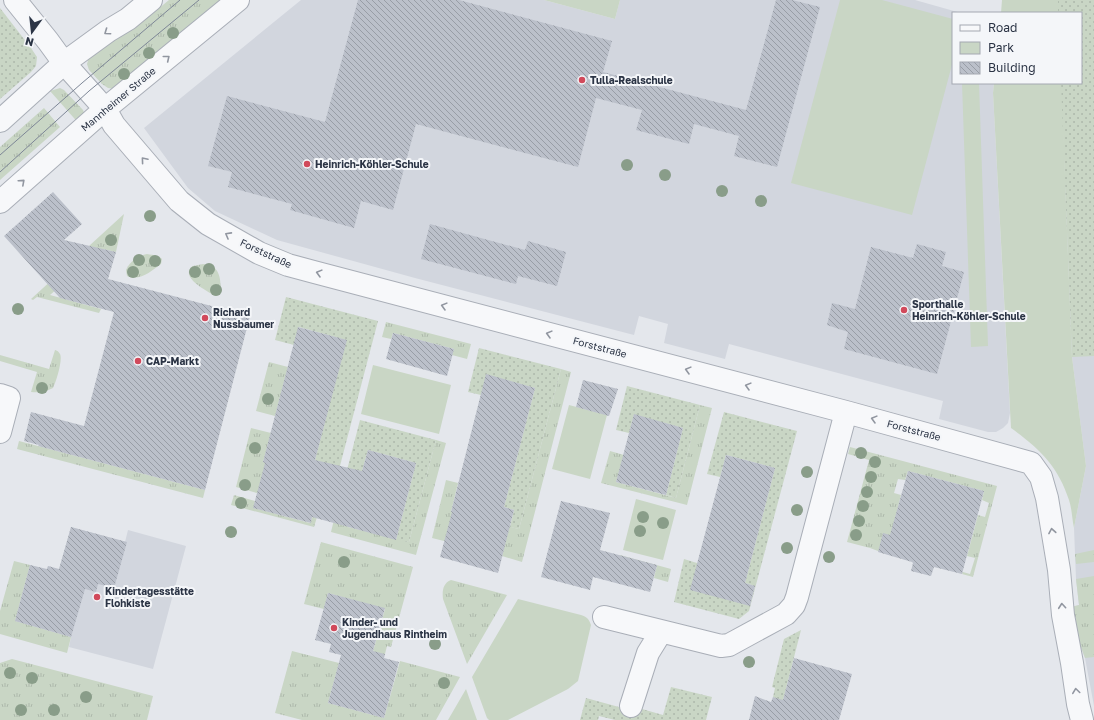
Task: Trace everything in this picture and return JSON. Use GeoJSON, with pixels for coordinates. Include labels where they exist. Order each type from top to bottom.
{"type":"FeatureCollection","features":[{"type":"Feature","properties":{"kind":"street","name":"Forststraße"},"geometry":{"type":"LineString","coordinates":[[15,0],[64,63],[104,109],[114,125],[179,201],[208,224],[259,252],[288,265],[846,412],[1032,463],[1041,477],[1047,498],[1059,570],[1063,615],[1082,720]]}},
{"type":"Feature","properties":{"kind":"street"},"geometry":{"type":"LineString","coordinates":[[0,121],[64,63],[108,30],[128,19],[152,0]]}},
{"type":"Feature","properties":{"kind":"street","name":"Mannheimer Straße"},"geometry":{"type":"LineString","coordinates":[[0,202],[104,109],[238,0]]}},
{"type":"Feature","properties":{"kind":"street"},"geometry":{"type":"LineString","coordinates":[[0,396],[9,398],[0,432]]}},
{"type":"Feature","properties":{"kind":"street"},"geometry":{"type":"LineString","coordinates":[[604,617],[720,646],[729,645],[786,614],[794,605],[799,592],[846,412]]}},
{"type":"Feature","properties":{"kind":"street"},"geometry":{"type":"LineString","coordinates":[[631,706],[648,652],[661,632]]}},
{"type":"Feature","properties":{"kind":"shaded area"},"geometry":{"type":"Polygon","coordinates":[[[301,0],[544,0],[615,19],[620,0],[915,0],[957,12],[952,12],[952,84],[994,84],[993,93],[1010,413],[1008,423],[996,432],[988,432],[939,419],[943,401],[729,344],[725,359],[664,343],[668,324],[639,316],[634,335],[415,278],[277,240],[215,211],[188,188],[144,128],[301,0]]]}},
{"type":"Feature","properties":{"kind":"shaded area"},"geometry":{"type":"Polygon","coordinates":[[[1094,0],[1094,706],[1085,658],[1078,639],[1071,607],[1079,605],[1076,579],[1074,528],[1086,466],[1072,357],[1062,84],[1082,84],[1082,12],[1094,0]]]}},
{"type":"Feature","properties":{"kind":"shaded area","name":"Kindertagesstätte Flohkiste"},"geometry":{"type":"Polygon","coordinates":[[[71,527],[125,542],[128,530],[186,546],[153,669],[69,647],[71,637],[15,621],[30,565],[47,570],[48,566],[51,567],[54,572],[58,573],[71,527]]]}},
{"type":"Feature","properties":{"kind":"green space"},"geometry":{"type":"Polygon","coordinates":[[[169,0],[225,0],[115,89],[108,88],[102,84],[89,70],[87,64],[89,57],[147,18],[169,0]]]}},
{"type":"Feature","properties":{"kind":"green space"},"geometry":{"type":"Polygon","coordinates":[[[544,0],[620,0],[615,19],[544,0]]]}},
{"type":"Feature","properties":{"kind":"green space"},"geometry":{"type":"Polygon","coordinates":[[[840,0],[882,0],[952,19],[952,65],[912,215],[791,183],[840,0]]]}},
{"type":"Feature","properties":{"kind":"green space"},"geometry":{"type":"Polygon","coordinates":[[[1002,0],[1059,0],[1060,12],[1001,12],[1002,0]]]}},
{"type":"Feature","properties":{"kind":"green space"},"geometry":{"type":"Polygon","coordinates":[[[1058,0],[1094,0],[1094,356],[1072,357],[1061,84],[1082,84],[1082,12],[1058,12],[1058,0]]]}},
{"type":"Feature","properties":{"kind":"green space"},"geometry":{"type":"Polygon","coordinates":[[[0,8],[37,57],[36,66],[31,72],[0,99],[0,8]]]}},
{"type":"Feature","properties":{"kind":"green space"},"geometry":{"type":"Polygon","coordinates":[[[962,84],[979,84],[988,346],[971,347],[962,84]]]}},
{"type":"Feature","properties":{"kind":"green space"},"geometry":{"type":"Polygon","coordinates":[[[994,84],[1062,84],[1072,357],[1086,466],[1074,528],[1069,500],[1059,477],[1047,459],[1031,443],[1011,428],[993,93],[994,84]]]}},
{"type":"Feature","properties":{"kind":"green space"},"geometry":{"type":"Polygon","coordinates":[[[60,88],[64,90],[83,110],[85,115],[81,126],[50,91],[60,88]]]}},
{"type":"Feature","properties":{"kind":"green space"},"geometry":{"type":"Polygon","coordinates":[[[44,108],[60,127],[0,180],[0,147],[44,108]]]}},
{"type":"Feature","properties":{"kind":"green space"},"geometry":{"type":"Polygon","coordinates":[[[124,214],[116,252],[103,249],[50,295],[101,309],[99,313],[37,297],[33,300],[31,299],[124,214]]]}},
{"type":"Feature","properties":{"kind":"green space"},"geometry":{"type":"Polygon","coordinates":[[[147,254],[155,255],[161,258],[161,264],[141,277],[136,278],[127,276],[126,270],[130,264],[140,256],[147,254]]]}},
{"type":"Feature","properties":{"kind":"green space"},"geometry":{"type":"Polygon","coordinates":[[[203,264],[212,266],[218,272],[221,284],[219,295],[215,296],[198,285],[189,275],[189,271],[193,266],[203,264]]]}},
{"type":"Feature","properties":{"kind":"green space"},"geometry":{"type":"Polygon","coordinates":[[[286,297],[378,321],[336,481],[315,460],[346,340],[299,327],[294,345],[275,340],[286,297]]]}},
{"type":"Feature","properties":{"kind":"green space"},"geometry":{"type":"Polygon","coordinates":[[[386,322],[471,344],[467,359],[452,355],[454,349],[393,333],[391,339],[382,337],[386,322]]]}},
{"type":"Feature","properties":{"kind":"green space"},"geometry":{"type":"Polygon","coordinates":[[[479,348],[561,369],[519,529],[510,527],[514,510],[504,507],[535,388],[487,375],[481,395],[468,392],[479,348]]]}},
{"type":"Feature","properties":{"kind":"green space"},"geometry":{"type":"Polygon","coordinates":[[[55,350],[61,357],[57,376],[53,388],[42,392],[31,392],[37,372],[0,361],[0,355],[49,369],[55,350]]]}},
{"type":"Feature","properties":{"kind":"green space"},"geometry":{"type":"Polygon","coordinates":[[[269,362],[288,367],[275,416],[256,411],[269,362]]]}},
{"type":"Feature","properties":{"kind":"green space"},"geometry":{"type":"Polygon","coordinates":[[[373,365],[451,385],[439,434],[361,414],[373,365]]]}},
{"type":"Feature","properties":{"kind":"green space"},"geometry":{"type":"Polygon","coordinates":[[[561,369],[571,372],[522,562],[502,556],[504,549],[432,538],[446,480],[458,483],[451,512],[519,529],[561,369]]]}},
{"type":"Feature","properties":{"kind":"green space"},"geometry":{"type":"Polygon","coordinates":[[[627,386],[700,405],[676,498],[666,495],[683,428],[634,415],[629,433],[616,430],[627,386]]]}},
{"type":"Feature","properties":{"kind":"green space"},"geometry":{"type":"Polygon","coordinates":[[[569,405],[607,415],[590,479],[552,469],[569,405]]]}},
{"type":"Feature","properties":{"kind":"green space"},"geometry":{"type":"Polygon","coordinates":[[[700,405],[712,408],[687,505],[601,483],[610,451],[624,455],[616,482],[676,498],[700,405]]]}},
{"type":"Feature","properties":{"kind":"green space"},"geometry":{"type":"Polygon","coordinates":[[[724,412],[797,431],[749,611],[739,619],[674,602],[684,559],[697,563],[750,605],[755,586],[745,583],[775,468],[726,455],[720,477],[707,474],[724,412]]]}},
{"type":"Feature","properties":{"kind":"green space"},"geometry":{"type":"Polygon","coordinates":[[[360,420],[436,440],[409,542],[396,540],[416,463],[368,450],[360,478],[346,474],[360,420]]]}},
{"type":"Feature","properties":{"kind":"green space"},"geometry":{"type":"Polygon","coordinates":[[[251,428],[271,433],[263,462],[336,481],[257,493],[236,487],[251,428]]]}},
{"type":"Feature","properties":{"kind":"green space"},"geometry":{"type":"Polygon","coordinates":[[[436,440],[446,443],[416,555],[331,532],[340,495],[348,527],[409,542],[436,440]]]}},
{"type":"Feature","properties":{"kind":"green space"},"geometry":{"type":"Polygon","coordinates":[[[19,441],[205,490],[203,498],[17,449],[19,441]]]}},
{"type":"Feature","properties":{"kind":"green space"},"geometry":{"type":"Polygon","coordinates":[[[850,447],[997,486],[973,577],[962,574],[963,572],[970,574],[975,558],[967,556],[978,515],[985,517],[989,503],[982,500],[984,491],[908,471],[905,480],[898,479],[894,493],[901,495],[886,554],[847,542],[869,460],[848,454],[850,447]]]}},
{"type":"Feature","properties":{"kind":"green space"},"geometry":{"type":"Polygon","coordinates":[[[234,495],[255,501],[254,508],[310,523],[313,516],[317,517],[314,527],[231,505],[234,495]]]}},
{"type":"Feature","properties":{"kind":"green space"},"geometry":{"type":"Polygon","coordinates":[[[636,499],[676,510],[663,560],[623,550],[636,499]]]}},
{"type":"Feature","properties":{"kind":"green space"},"geometry":{"type":"Polygon","coordinates":[[[321,542],[413,567],[391,647],[387,646],[385,654],[372,655],[385,609],[328,593],[324,609],[304,604],[321,542]]]}},
{"type":"Feature","properties":{"kind":"green space"},"geometry":{"type":"Polygon","coordinates":[[[1094,550],[1094,562],[1076,564],[1075,554],[1094,550]]]}},
{"type":"Feature","properties":{"kind":"green space"},"geometry":{"type":"Polygon","coordinates":[[[620,555],[657,565],[616,569],[620,555]]]}},
{"type":"Feature","properties":{"kind":"green space"},"geometry":{"type":"Polygon","coordinates":[[[14,561],[30,565],[15,621],[71,637],[67,653],[0,634],[0,611],[14,561]]]}},
{"type":"Feature","properties":{"kind":"green space"},"geometry":{"type":"Polygon","coordinates":[[[657,565],[671,569],[668,582],[654,578],[657,565]]]}},
{"type":"Feature","properties":{"kind":"green space"},"geometry":{"type":"Polygon","coordinates":[[[1094,576],[1094,657],[1085,658],[1078,639],[1071,607],[1079,605],[1076,579],[1094,576]]]}},
{"type":"Feature","properties":{"kind":"green space"},"geometry":{"type":"Polygon","coordinates":[[[451,580],[507,595],[467,664],[443,599],[446,583],[451,580]]]}},
{"type":"Feature","properties":{"kind":"green space"},"geometry":{"type":"Polygon","coordinates":[[[518,599],[581,615],[589,620],[591,625],[578,681],[568,689],[508,720],[489,720],[472,677],[518,599]]]}},
{"type":"Feature","properties":{"kind":"green space"},"geometry":{"type":"Polygon","coordinates":[[[801,630],[782,704],[773,697],[775,688],[772,687],[784,639],[801,630]]]}},
{"type":"Feature","properties":{"kind":"green space"},"geometry":{"type":"Polygon","coordinates":[[[292,651],[339,663],[328,703],[384,718],[400,661],[460,677],[436,720],[302,720],[275,713],[292,651]]]}},
{"type":"Feature","properties":{"kind":"green space"},"geometry":{"type":"Polygon","coordinates":[[[12,659],[153,696],[147,720],[0,720],[0,663],[12,659]]]}},
{"type":"Feature","properties":{"kind":"green space"},"geometry":{"type":"Polygon","coordinates":[[[671,687],[712,697],[706,720],[615,720],[599,716],[598,720],[580,720],[586,698],[641,713],[642,709],[663,715],[671,687]]]}},
{"type":"Feature","properties":{"kind":"green space"},"geometry":{"type":"Polygon","coordinates":[[[466,689],[477,720],[448,720],[466,689]]]}},
{"type":"Feature","properties":{"kind":"building","name":"Tulla-Realschule"},"geometry":{"type":"Polygon","coordinates":[[[358,0],[459,0],[612,41],[603,72],[746,110],[776,0],[792,0],[820,7],[777,167],[734,156],[739,136],[694,124],[689,144],[636,130],[642,110],[596,98],[578,167],[416,124],[393,210],[361,201],[354,228],[290,210],[292,204],[228,187],[232,172],[208,166],[227,96],[325,122],[358,0]]]}},
{"type":"Feature","properties":{"kind":"building"},"geometry":{"type":"Polygon","coordinates":[[[53,192],[82,224],[64,240],[116,252],[108,279],[250,316],[205,490],[24,441],[31,412],[84,426],[114,312],[60,298],[4,236],[53,192]]]}},
{"type":"Feature","properties":{"kind":"building"},"geometry":{"type":"Polygon","coordinates":[[[430,224],[525,250],[528,241],[566,252],[557,286],[518,276],[516,284],[421,259],[430,224]]]}},
{"type":"Feature","properties":{"kind":"building","name":"Sporthalle Heinrich-Köhler-Schule"},"geometry":{"type":"Polygon","coordinates":[[[917,244],[946,252],[942,266],[964,272],[937,374],[844,349],[848,332],[827,325],[832,303],[855,309],[871,247],[913,258],[917,244]]]}},
{"type":"Feature","properties":{"kind":"building"},"geometry":{"type":"Polygon","coordinates":[[[298,327],[347,340],[315,460],[362,471],[368,450],[416,463],[396,540],[312,517],[311,523],[253,508],[265,463],[263,462],[298,327]]]}},
{"type":"Feature","properties":{"kind":"building"},"geometry":{"type":"Polygon","coordinates":[[[393,333],[454,349],[447,376],[386,359],[393,333]]]}},
{"type":"Feature","properties":{"kind":"building"},"geometry":{"type":"Polygon","coordinates":[[[486,374],[535,388],[504,507],[514,510],[498,573],[440,557],[486,374]]]}},
{"type":"Feature","properties":{"kind":"building"},"geometry":{"type":"Polygon","coordinates":[[[583,380],[618,389],[609,416],[576,407],[583,380]]]}},
{"type":"Feature","properties":{"kind":"building"},"geometry":{"type":"Polygon","coordinates":[[[634,414],[683,428],[666,495],[616,482],[634,414]]]}},
{"type":"Feature","properties":{"kind":"building"},"geometry":{"type":"Polygon","coordinates":[[[726,455],[775,468],[745,583],[755,586],[750,606],[690,590],[726,455]]]}},
{"type":"Feature","properties":{"kind":"building"},"geometry":{"type":"Polygon","coordinates":[[[908,471],[984,491],[962,574],[934,567],[931,576],[911,571],[912,562],[878,552],[883,533],[890,535],[908,471]]]}},
{"type":"Feature","properties":{"kind":"building"},"geometry":{"type":"Polygon","coordinates":[[[561,501],[610,513],[600,550],[657,565],[650,592],[593,577],[590,590],[541,577],[561,501]]]}},
{"type":"Feature","properties":{"kind":"building"},"geometry":{"type":"Polygon","coordinates":[[[71,527],[127,542],[114,588],[98,584],[96,592],[85,589],[71,637],[15,621],[30,565],[47,569],[48,566],[59,569],[71,527]]]}},
{"type":"Feature","properties":{"kind":"building"},"geometry":{"type":"Polygon","coordinates":[[[328,593],[385,608],[373,651],[385,654],[384,658],[399,662],[384,718],[328,703],[341,655],[329,652],[331,644],[315,640],[328,593]]]}},
{"type":"Feature","properties":{"kind":"building"},"geometry":{"type":"Polygon","coordinates":[[[794,658],[852,674],[839,720],[749,720],[755,696],[771,702],[773,697],[783,700],[794,658]]]}},
{"type":"Feature","properties":{"kind":"tram line"},"geometry":{"type":"LineString","coordinates":[[0,155],[180,0]]}},
{"type":"Feature","properties":{"kind":"tram line"},"geometry":{"type":"LineString","coordinates":[[0,172],[89,91],[199,0]]}},
{"type":"Feature","properties":{"kind":"place","name":"Tulla-Realschule"},"geometry":{"type":"Point","coordinates":[582,80]}},
{"type":"Feature","properties":{"kind":"place","name":"Heinrich-Köhler-Schule"},"geometry":{"type":"Point","coordinates":[307,164]}},
{"type":"Feature","properties":{"kind":"place","name":"Sporthalle Heinrich-Köhler-Schule"},"geometry":{"type":"Point","coordinates":[904,310]}},
{"type":"Feature","properties":{"kind":"place","name":"Richard Nussbaumer"},"geometry":{"type":"Point","coordinates":[205,318]}},
{"type":"Feature","properties":{"kind":"place","name":"CAP-Markt"},"geometry":{"type":"Point","coordinates":[138,361]}},
{"type":"Feature","properties":{"kind":"place","name":"Kindertagesstätte Flohkiste"},"geometry":{"type":"Point","coordinates":[97,597]}},
{"type":"Feature","properties":{"kind":"place","name":"Kinder- und Jugendhaus Rintheim"},"geometry":{"type":"Point","coordinates":[334,628]}}]}
